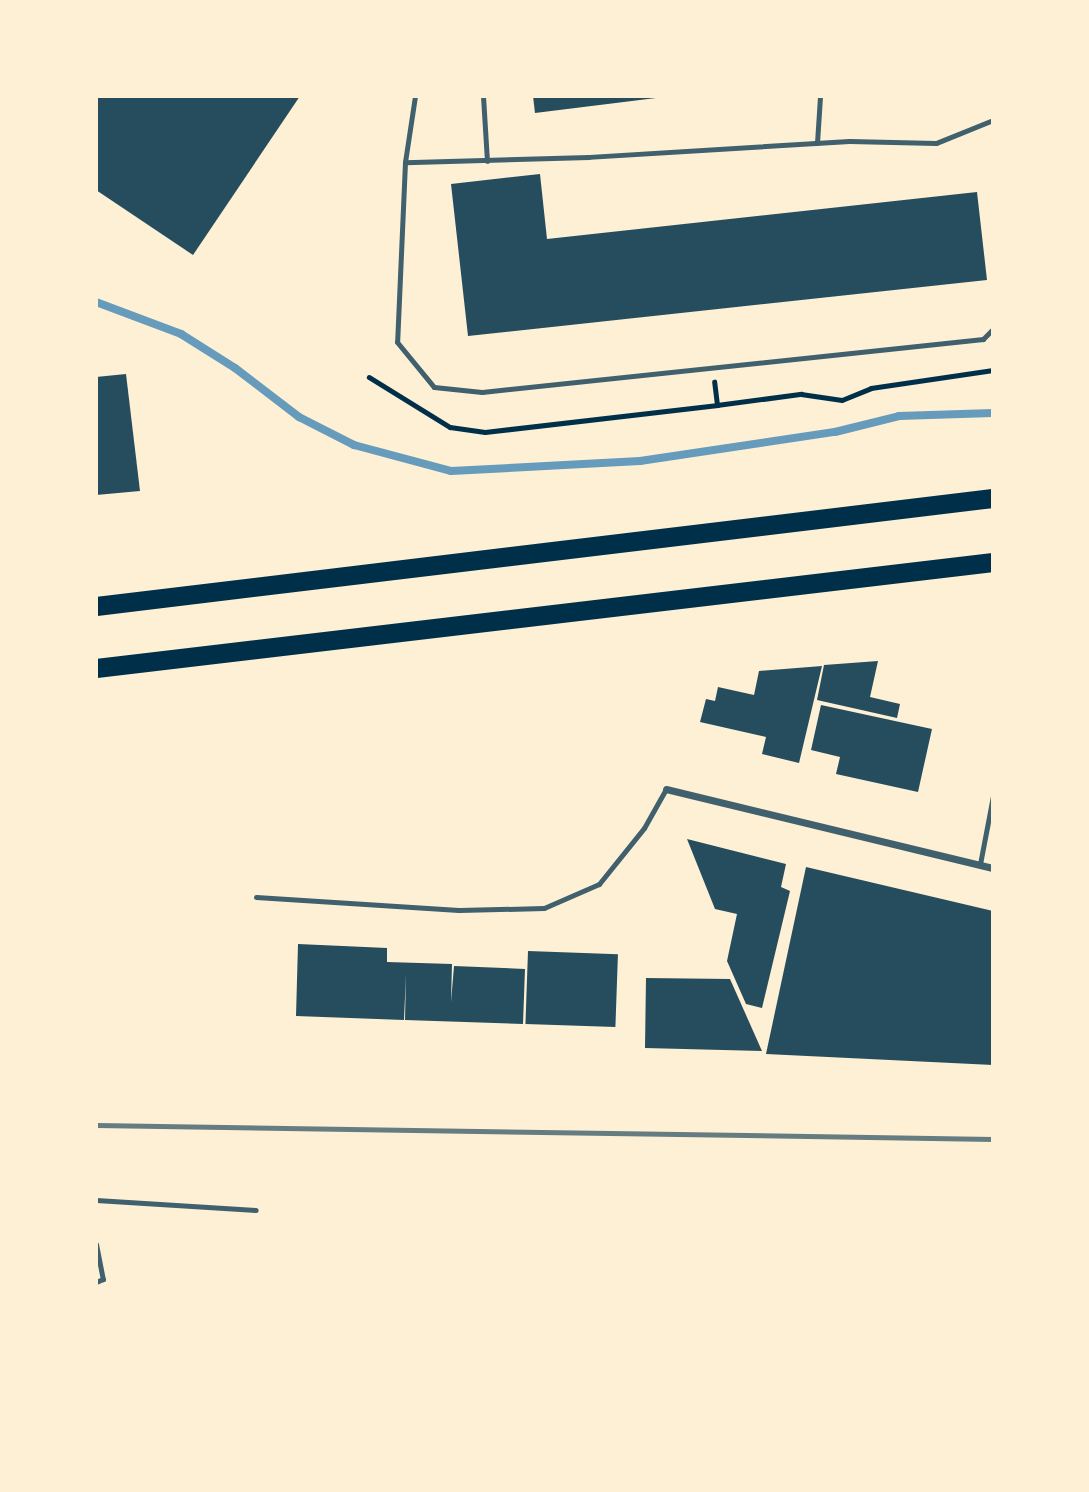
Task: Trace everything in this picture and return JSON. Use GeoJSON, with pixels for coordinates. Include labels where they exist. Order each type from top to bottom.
{"type":"FeatureCollection","features":[{"type":"Feature","properties":{"kind":"highway"},"geometry":{"type":"LineString","coordinates":[[96,606],[993,498]]}},
{"type":"Feature","properties":{"kind":"highway"},"geometry":{"type":"LineString","coordinates":[[96,668],[993,562]]}},
{"type":"Feature","properties":{"kind":"street"},"geometry":{"type":"LineString","coordinates":[[666,789],[993,868]]}},
{"type":"Feature","properties":{"kind":"lane"},"geometry":{"type":"LineString","coordinates":[[415,96],[405,162],[397,342],[434,387],[482,392],[983,339],[993,329]]}},
{"type":"Feature","properties":{"kind":"lane"},"geometry":{"type":"LineString","coordinates":[[483,96],[487,161]]}},
{"type":"Feature","properties":{"kind":"lane"},"geometry":{"type":"LineString","coordinates":[[817,143],[820,96]]}},
{"type":"Feature","properties":{"kind":"lane"},"geometry":{"type":"LineString","coordinates":[[405,162],[487,161],[817,143],[936,143],[993,120]]}},
{"type":"Feature","properties":{"kind":"lane"},"geometry":{"type":"LineString","coordinates":[[256,897],[459,910],[544,908],[599,884],[643,828],[666,789]]}},
{"type":"Feature","properties":{"kind":"lane"},"geometry":{"type":"LineString","coordinates":[[980,864],[993,796]]}},
{"type":"Feature","properties":{"kind":"lane"},"geometry":{"type":"LineString","coordinates":[[96,1200],[256,1210]]}},
{"type":"Feature","properties":{"kind":"lane"},"geometry":{"type":"LineString","coordinates":[[96,1244],[103,1279],[96,1282]]}},
{"type":"Feature","properties":{"kind":"path"},"geometry":{"type":"LineString","coordinates":[[712,367],[717,405]]}},
{"type":"Feature","properties":{"kind":"path"},"geometry":{"type":"LineString","coordinates":[[369,377],[450,427],[485,432],[801,394],[842,400],[871,388],[993,370]]}},
{"type":"Feature","properties":{"kind":"building"},"geometry":{"type":"Polygon","coordinates":[[[96,96],[300,96],[193,255],[96,190],[96,96]]]}},
{"type":"Feature","properties":{"kind":"building"},"geometry":{"type":"Polygon","coordinates":[[[533,96],[656,96],[656,98],[535,113],[533,96]]]}},
{"type":"Feature","properties":{"kind":"building"},"geometry":{"type":"Polygon","coordinates":[[[540,174],[547,239],[977,192],[987,280],[468,336],[451,184],[540,174]]]}},
{"type":"Feature","properties":{"kind":"building"},"geometry":{"type":"Polygon","coordinates":[[[126,374],[140,491],[96,495],[96,377],[126,374]]]}},
{"type":"Feature","properties":{"kind":"building"},"geometry":{"type":"Polygon","coordinates":[[[878,661],[870,697],[900,704],[897,718],[817,700],[824,665],[878,661]]]}},
{"type":"Feature","properties":{"kind":"building"},"geometry":{"type":"Polygon","coordinates":[[[822,666],[799,763],[762,754],[766,737],[700,722],[706,699],[715,701],[718,687],[754,695],[759,671],[822,666]]]}},
{"type":"Feature","properties":{"kind":"building"},"geometry":{"type":"Polygon","coordinates":[[[821,705],[932,729],[918,792],[836,774],[840,757],[811,750],[821,705]]]}},
{"type":"Feature","properties":{"kind":"building"},"geometry":{"type":"Polygon","coordinates":[[[687,839],[786,864],[781,887],[790,891],[762,1008],[746,1004],[727,961],[737,914],[715,909],[687,839]]]}},
{"type":"Feature","properties":{"kind":"building"},"geometry":{"type":"Polygon","coordinates":[[[806,867],[993,911],[993,1065],[766,1054],[806,867]]]}},
{"type":"Feature","properties":{"kind":"building"},"geometry":{"type":"Polygon","coordinates":[[[298,944],[387,948],[387,962],[452,964],[451,1002],[454,966],[525,969],[523,1024],[405,1020],[406,974],[404,1020],[296,1016],[298,944]]]}},
{"type":"Feature","properties":{"kind":"building"},"geometry":{"type":"Polygon","coordinates":[[[528,951],[618,954],[615,1027],[525,1024],[528,951]]]}},
{"type":"Feature","properties":{"kind":"building"},"geometry":{"type":"Polygon","coordinates":[[[646,978],[730,979],[762,1051],[645,1048],[646,978]]]}},
{"type":"Feature","properties":{"kind":"waterway"},"geometry":{"type":"LineString","coordinates":[[96,302],[181,334],[235,368],[299,417],[354,445],[451,471],[640,461],[835,432],[899,416],[993,413]]}},
{"type":"Feature","properties":{"kind":"railway"},"geometry":{"type":"LineString","coordinates":[[96,1125],[993,1139]]}}]}
